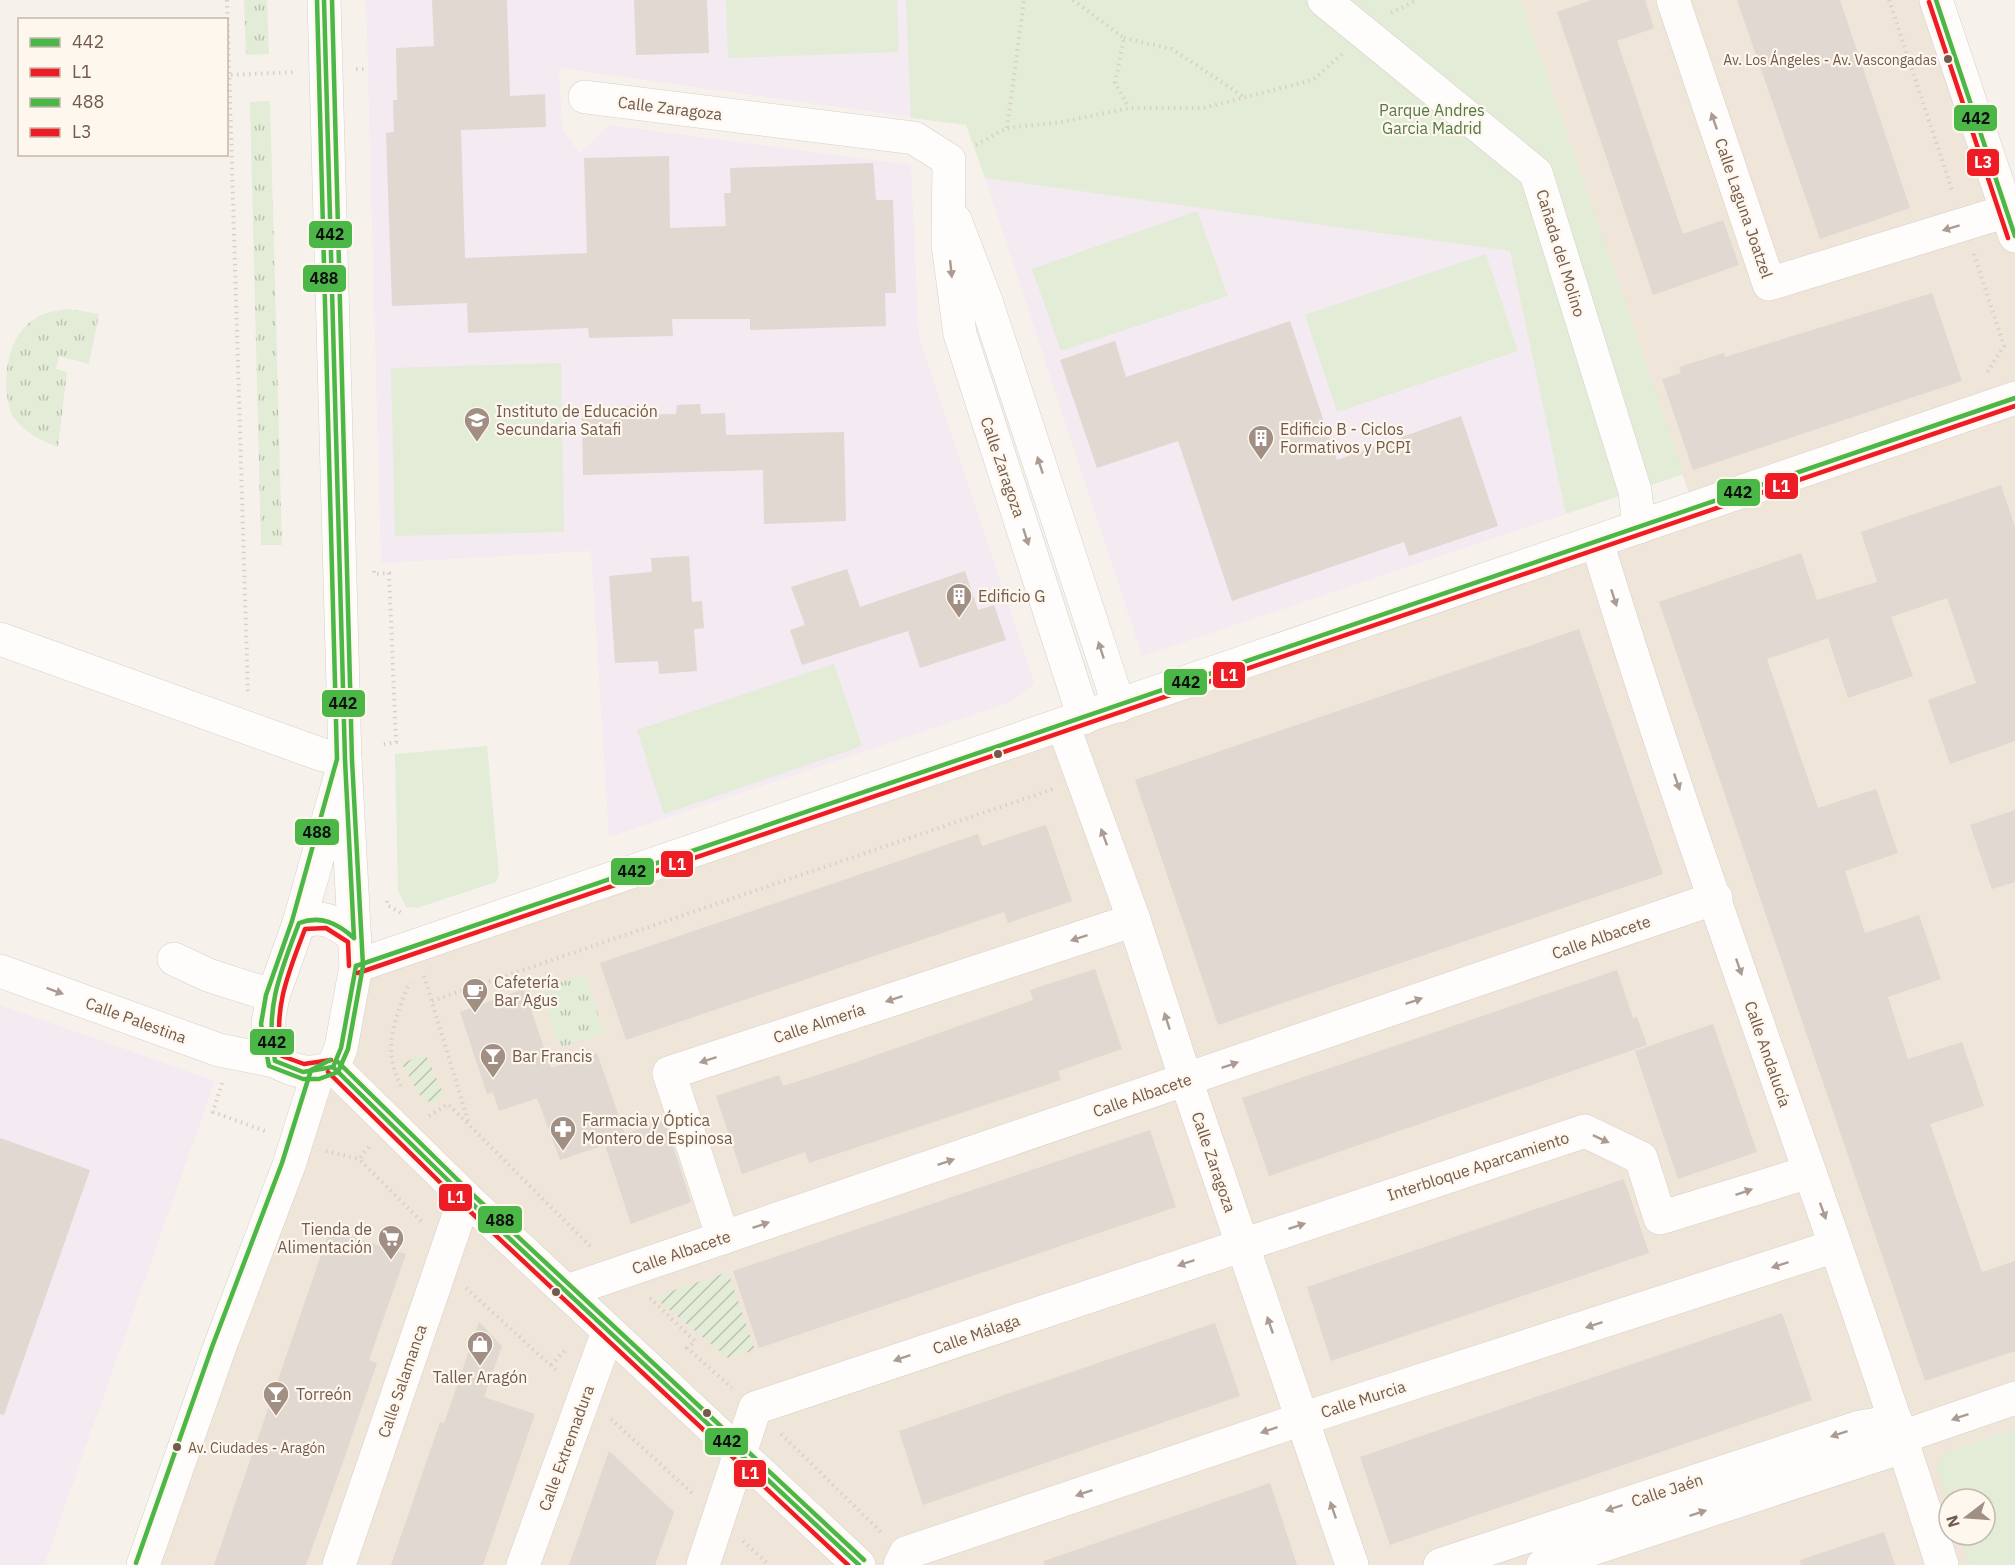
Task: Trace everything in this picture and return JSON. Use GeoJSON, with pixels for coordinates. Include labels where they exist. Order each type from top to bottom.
{"type":"FeatureCollection","features":[{"type":"Feature","properties":{"kind":"street"},"geometry":{"type":"LineString","coordinates":[[143,1565],[219,1349],[325,1070],[341,1048],[355,952],[345,760],[324,0]]}},
{"type":"Feature","properties":{"kind":"street","name":"Cañada del Molino"},"geometry":{"type":"LineString","coordinates":[[1324,0],[1536,173],[1635,490],[1640,527]]}},
{"type":"Feature","properties":{"kind":"street","name":"Calle Laguna Joatzel"},"geometry":{"type":"LineString","coordinates":[[1673,0],[1769,284],[2011,224]]}},
{"type":"Feature","properties":{"kind":"street"},"geometry":{"type":"LineString","coordinates":[[1936,0],[2011,224]]}},
{"type":"Feature","properties":{"kind":"street","name":"Calle Zaragoza"},"geometry":{"type":"LineString","coordinates":[[585,97],[914,138],[949,160],[948,244],[960,334],[1074,721],[1083,779],[1134,920],[1186,1080],[1352,1565]]}},
{"type":"Feature","properties":{"kind":"street","name":"Calle Zaragoza"},"geometry":{"type":"LineString","coordinates":[[950,211],[968,246],[1119,706]]}},
{"type":"Feature","properties":{"kind":"street"},"geometry":{"type":"LineString","coordinates":[[355,952],[416,947],[2015,398]]}},
{"type":"Feature","properties":{"kind":"street","name":"Calle Andalucía"},"geometry":{"type":"LineString","coordinates":[[1597,542],[1809,1172],[1901,1434],[1942,1565]]}},
{"type":"Feature","properties":{"kind":"street"},"geometry":{"type":"LineString","coordinates":[[0,639],[320,754],[345,760]]}},
{"type":"Feature","properties":{"kind":"street"},"geometry":{"type":"LineString","coordinates":[[275,1061],[268,1023],[273,996],[299,923],[345,760]]}},
{"type":"Feature","properties":{"kind":"street","name":"Calle Albacete"},"geometry":{"type":"LineString","coordinates":[[567,1291],[1716,898]]}},
{"type":"Feature","properties":{"kind":"street"},"geometry":{"type":"LineString","coordinates":[[299,923],[312,917],[340,924],[355,952]]}},
{"type":"Feature","properties":{"kind":"street","name":"Calle Almería"},"geometry":{"type":"LineString","coordinates":[[723,1238],[669,1073],[1134,920]]}},
{"type":"Feature","properties":{"kind":"street"},"geometry":{"type":"LineString","coordinates":[[174,959],[208,975],[273,996]]}},
{"type":"Feature","properties":{"kind":"street","name":"Calle Palestina"},"geometry":{"type":"LineString","coordinates":[[0,971],[219,1050],[275,1061],[294,1071],[325,1070]]}},
{"type":"Feature","properties":{"kind":"street"},"geometry":{"type":"LineString","coordinates":[[325,1070],[742,1453],[859,1565]]}},
{"type":"Feature","properties":{"kind":"street","name":"Interbloque Aparcamiento"},"geometry":{"type":"LineString","coordinates":[[1242,1244],[1585,1131],[1641,1158],[1660,1218],[1809,1172]]}},
{"type":"Feature","properties":{"kind":"street","name":"Calle Salamanca"},"geometry":{"type":"LineString","coordinates":[[339,1565],[465,1197]]}},
{"type":"Feature","properties":{"kind":"street","name":"Calle Málaga"},"geometry":{"type":"LineString","coordinates":[[742,1453],[755,1408],[1242,1244]]}},
{"type":"Feature","properties":{"kind":"street","name":"Calle Murcia"},"geometry":{"type":"LineString","coordinates":[[900,1565],[906,1553],[1302,1419],[1835,1246]]}},
{"type":"Feature","properties":{"kind":"street","name":"Calle Extremadura"},"geometry":{"type":"LineString","coordinates":[[524,1565],[608,1332]]}},
{"type":"Feature","properties":{"kind":"street"},"geometry":{"type":"LineString","coordinates":[[1901,1434],[2015,1398]]}},
{"type":"Feature","properties":{"kind":"street","name":"Calle Jaén"},"geometry":{"type":"LineString","coordinates":[[1440,1565],[1860,1427],[1901,1434]]}},
{"type":"Feature","properties":{"kind":"street","name":"Calle Jaén"},"geometry":{"type":"LineString","coordinates":[[1543,1565],[1901,1434]]}},
{"type":"Feature","properties":{"kind":"street"},"geometry":{"type":"LineString","coordinates":[[703,1565],[742,1453]]}},
{"type":"Feature","properties":{"kind":"path"},"geometry":{"type":"LineString","coordinates":[[227,0],[228,18]]}},
{"type":"Feature","properties":{"kind":"path"},"geometry":{"type":"LineString","coordinates":[[1007,128],[1024,0]]}},
{"type":"Feature","properties":{"kind":"path"},"geometry":{"type":"LineString","coordinates":[[1073,0],[1124,38],[1172,49],[1244,98]]}},
{"type":"Feature","properties":{"kind":"path"},"geometry":{"type":"LineString","coordinates":[[949,160],[1007,128],[1062,122],[1129,108],[1203,108],[1313,80],[1372,23],[1417,0]]}},
{"type":"Feature","properties":{"kind":"path"},"geometry":{"type":"LineString","coordinates":[[228,33],[249,729]]}},
{"type":"Feature","properties":{"kind":"path"},"geometry":{"type":"LineString","coordinates":[[1124,38],[1115,83],[1129,108]]}},
{"type":"Feature","properties":{"kind":"path"},"geometry":{"type":"LineString","coordinates":[[432,1001],[1083,779]]}},
{"type":"Feature","properties":{"kind":"path"},"geometry":{"type":"LineString","coordinates":[[387,897],[387,905],[401,915],[416,914],[416,947]]}},
{"type":"Feature","properties":{"kind":"path"},"geometry":{"type":"LineString","coordinates":[[405,1094],[393,1070],[390,1038],[406,988],[423,972],[470,1125]]}},
{"type":"Feature","properties":{"kind":"shaded area"},"geometry":{"type":"Polygon","coordinates":[[[366,0],[906,0],[911,117],[559,68],[562,128],[580,154],[609,125],[911,165],[919,338],[1035,684],[1011,702],[609,837],[591,551],[381,563],[366,0]]]}},
{"type":"Feature","properties":{"kind":"shaded area"},"geometry":{"type":"Polygon","coordinates":[[[1521,0],[1949,0],[2015,193],[2015,1565],[143,1565],[356,966],[1694,508],[1521,0]]]}},
{"type":"Feature","properties":{"kind":"shaded area"},"geometry":{"type":"Polygon","coordinates":[[[985,178],[1510,251],[1566,514],[1142,656],[985,178]]]}},
{"type":"Feature","properties":{"kind":"shaded area"},"geometry":{"type":"Polygon","coordinates":[[[0,1005],[215,1081],[44,1565],[0,1565],[0,1005]]]}},
{"type":"Feature","properties":{"kind":"green space"},"geometry":{"type":"Polygon","coordinates":[[[244,0],[267,0],[269,54],[246,55],[244,0]]]}},
{"type":"Feature","properties":{"kind":"green space"},"geometry":{"type":"Polygon","coordinates":[[[726,0],[897,0],[899,52],[728,58],[726,0]]]}},
{"type":"Feature","properties":{"kind":"green space","name":"Parque Andres Garcia Madrid"},"geometry":{"type":"Polygon","coordinates":[[[906,0],[1521,0],[1684,474],[1566,514],[1510,251],[985,178],[966,125],[911,118],[906,0]]]}},
{"type":"Feature","properties":{"kind":"green space"},"geometry":{"type":"Polygon","coordinates":[[[270,101],[282,545],[261,545],[250,102],[270,101]]]}},
{"type":"Feature","properties":{"kind":"green space"},"geometry":{"type":"Polygon","coordinates":[[[1197,211],[1228,296],[1061,351],[1032,269],[1197,211]]]}},
{"type":"Feature","properties":{"kind":"green space"},"geometry":{"type":"Polygon","coordinates":[[[1486,254],[1518,351],[1337,412],[1305,315],[1486,254]]]}},
{"type":"Feature","properties":{"kind":"green space"},"geometry":{"type":"Polygon","coordinates":[[[69,309],[99,314],[89,364],[59,356],[56,369],[67,372],[58,447],[32,434],[20,425],[11,413],[6,385],[7,370],[15,342],[33,320],[46,313],[69,309]]]}},
{"type":"Feature","properties":{"kind":"green space"},"geometry":{"type":"Polygon","coordinates":[[[561,363],[564,532],[395,536],[391,368],[561,363]]]}},
{"type":"Feature","properties":{"kind":"green space"},"geometry":{"type":"Polygon","coordinates":[[[834,664],[862,746],[664,814],[637,730],[834,664]]]}},
{"type":"Feature","properties":{"kind":"green space"},"geometry":{"type":"Polygon","coordinates":[[[487,746],[499,875],[496,882],[417,908],[406,907],[398,891],[395,754],[487,746]]]}},
{"type":"Feature","properties":{"kind":"green space"},"geometry":{"type":"Polygon","coordinates":[[[585,974],[604,1033],[560,1048],[541,989],[585,974]]]}},
{"type":"Feature","properties":{"kind":"green space"},"geometry":{"type":"Polygon","coordinates":[[[425,1053],[444,1095],[433,1104],[421,1097],[402,1064],[425,1053]]]}},
{"type":"Feature","properties":{"kind":"green space"},"geometry":{"type":"Polygon","coordinates":[[[728,1272],[755,1350],[728,1358],[654,1297],[728,1272]]]}},
{"type":"Feature","properties":{"kind":"green space"},"geometry":{"type":"Polygon","coordinates":[[[2015,1429],[2015,1565],[1969,1565],[1963,1547],[1997,1547],[1997,1487],[1943,1487],[1936,1464],[1946,1452],[2015,1429]]]}},
{"type":"Feature","properties":{"kind":"building"},"geometry":{"type":"Polygon","coordinates":[[[432,0],[507,0],[510,96],[545,94],[546,127],[461,130],[465,258],[587,253],[584,158],[669,156],[670,228],[726,226],[724,193],[731,193],[730,168],[873,163],[876,200],[893,200],[896,293],[885,293],[886,326],[750,330],[750,319],[672,319],[673,336],[589,338],[588,328],[468,333],[467,303],[392,306],[386,133],[394,132],[393,100],[397,100],[396,48],[434,46],[432,0]]]}},
{"type":"Feature","properties":{"kind":"building"},"geometry":{"type":"Polygon","coordinates":[[[634,0],[707,0],[709,53],[636,55],[634,0]]]}},
{"type":"Feature","properties":{"kind":"building"},"geometry":{"type":"Polygon","coordinates":[[[1592,0],[1645,0],[1654,28],[1617,41],[1683,234],[1723,220],[1739,265],[1653,295],[1557,12],[1592,0]]]}},
{"type":"Feature","properties":{"kind":"building"},"geometry":{"type":"Polygon","coordinates":[[[1737,0],[1840,0],[1910,208],[1820,239],[1737,0]]]}},
{"type":"Feature","properties":{"kind":"building"},"geometry":{"type":"Polygon","coordinates":[[[1932,293],[1962,381],[1693,470],[1662,379],[1681,373],[1679,367],[1724,353],[1725,357],[1932,293]]]}},
{"type":"Feature","properties":{"kind":"building"},"geometry":{"type":"Polygon","coordinates":[[[1290,321],[1337,460],[1461,416],[1498,526],[1409,556],[1404,542],[1232,601],[1178,441],[1097,468],[1060,360],[1115,341],[1126,377],[1290,321]]]}},
{"type":"Feature","properties":{"kind":"building"},"geometry":{"type":"Polygon","coordinates":[[[700,404],[701,414],[725,413],[726,435],[844,432],[846,521],[764,524],[763,470],[583,475],[582,416],[605,416],[606,407],[630,406],[630,415],[676,414],[677,405],[700,404]]]}},
{"type":"Feature","properties":{"kind":"building"},"geometry":{"type":"Polygon","coordinates":[[[2001,485],[2015,527],[2015,741],[1950,764],[1928,700],[1976,683],[1947,598],[1891,617],[1913,676],[1848,698],[1828,638],[1767,659],[1818,808],[1876,789],[1898,853],[1845,871],[1865,933],[1919,915],[1941,979],[1888,997],[1908,1059],[1962,1042],[1984,1106],[1930,1124],[1982,1272],[2015,1261],[2015,1351],[1925,1381],[1659,602],[1801,553],[1817,600],[1877,582],[1861,532],[2001,485]]]}},
{"type":"Feature","properties":{"kind":"building"},"geometry":{"type":"Polygon","coordinates":[[[689,556],[692,602],[702,601],[704,628],[694,629],[697,671],[659,674],[658,661],[615,663],[609,576],[652,572],[651,558],[689,556]]]}},
{"type":"Feature","properties":{"kind":"building"},"geometry":{"type":"Polygon","coordinates":[[[847,569],[860,607],[965,571],[978,610],[994,605],[1006,640],[920,668],[908,631],[802,665],[790,630],[805,625],[791,587],[847,569]]]}},
{"type":"Feature","properties":{"kind":"building"},"geometry":{"type":"Polygon","coordinates":[[[1579,629],[1663,874],[1218,1025],[1135,780],[1579,629]]]}},
{"type":"Feature","properties":{"kind":"building"},"geometry":{"type":"Polygon","coordinates":[[[2015,810],[2015,882],[1992,889],[1970,825],[2015,810]]]}},
{"type":"Feature","properties":{"kind":"building"},"geometry":{"type":"Polygon","coordinates":[[[1046,825],[1072,901],[1008,923],[1004,912],[626,1040],[600,963],[978,834],[982,846],[1046,825]]]}},
{"type":"Feature","properties":{"kind":"building"},"geometry":{"type":"Polygon","coordinates":[[[1095,969],[1122,1049],[1058,1071],[1061,1080],[809,1163],[805,1152],[742,1174],[716,1096],[779,1075],[783,1086],[848,1065],[1033,1000],[1030,990],[1095,969]]]}},
{"type":"Feature","properties":{"kind":"building"},"geometry":{"type":"Polygon","coordinates":[[[1617,970],[1633,1018],[1637,1017],[1647,1045],[1269,1176],[1242,1098],[1617,970]]]}},
{"type":"Feature","properties":{"kind":"building"},"geometry":{"type":"Polygon","coordinates":[[[524,989],[551,1068],[597,1053],[625,1134],[665,1121],[691,1202],[631,1224],[605,1145],[560,1160],[537,1098],[499,1111],[493,1092],[487,1094],[460,1012],[524,989]]]}},
{"type":"Feature","properties":{"kind":"building"},"geometry":{"type":"Polygon","coordinates":[[[1713,1024],[1757,1152],[1678,1179],[1635,1051],[1713,1024]]]}},
{"type":"Feature","properties":{"kind":"building"},"geometry":{"type":"Polygon","coordinates":[[[1150,1130],[1176,1207],[759,1348],[733,1271],[1150,1130]]]}},
{"type":"Feature","properties":{"kind":"building"},"geometry":{"type":"Polygon","coordinates":[[[0,1138],[90,1170],[4,1415],[0,1414],[0,1138]]]}},
{"type":"Feature","properties":{"kind":"building"},"geometry":{"type":"Polygon","coordinates":[[[1624,1179],[1649,1253],[1331,1361],[1307,1287],[1624,1179]]]}},
{"type":"Feature","properties":{"kind":"building"},"geometry":{"type":"Polygon","coordinates":[[[330,1229],[406,1254],[369,1360],[377,1363],[344,1459],[306,1565],[214,1565],[330,1229]]]}},
{"type":"Feature","properties":{"kind":"building"},"geometry":{"type":"Polygon","coordinates":[[[1782,1313],[1812,1400],[1390,1545],[1360,1457],[1782,1313]]]}},
{"type":"Feature","properties":{"kind":"building"},"geometry":{"type":"Polygon","coordinates":[[[479,1322],[502,1346],[484,1397],[535,1414],[483,1565],[391,1565],[440,1422],[444,1423],[479,1322]]]}},
{"type":"Feature","properties":{"kind":"building"},"geometry":{"type":"Polygon","coordinates":[[[1215,1323],[1240,1396],[923,1505],[899,1431],[1215,1323]]]}},
{"type":"Feature","properties":{"kind":"building"},"geometry":{"type":"Polygon","coordinates":[[[609,1451],[674,1512],[655,1565],[569,1565],[609,1451]]]}},
{"type":"Feature","properties":{"kind":"building"},"geometry":{"type":"Polygon","coordinates":[[[1270,1483],[1297,1565],[1044,1565],[1044,1561],[1270,1483]]]}},
{"type":"Feature","properties":{"kind":"building"},"geometry":{"type":"Polygon","coordinates":[[[1884,1532],[1895,1565],[1801,1565],[1800,1560],[1884,1532]]]}},
{"type":"Feature","properties":{"kind":"transit line","name":"488"},"geometry":{"type":"LineString","coordinates":[[317,0],[337,759],[292,921],[266,995],[261,1024],[269,1066],[303,1079],[319,1079],[338,1072],[348,1049],[363,966],[352,760],[332,0]]}},
{"type":"Feature","properties":{"kind":"transit line","name":"442"},"geometry":{"type":"LineString","coordinates":[[324,0],[345,760],[354,938]]}},
{"type":"Feature","properties":{"kind":"transit line","name":"442"},"geometry":{"type":"LineString","coordinates":[[1936,0],[2015,236]]}},
{"type":"Feature","properties":{"kind":"transit line","name":"L3"},"geometry":{"type":"LineString","coordinates":[[1929,2],[2008,238]]}},
{"type":"Feature","properties":{"kind":"transit line","name":"442"},"geometry":{"type":"LineString","coordinates":[[356,966],[2015,398]]}},
{"type":"Feature","properties":{"kind":"transit line","name":"L1"},"geometry":{"type":"LineString","coordinates":[[358,973],[2015,406]]}},
{"type":"Feature","properties":{"kind":"transit line","name":"442"},"geometry":{"type":"LineString","coordinates":[[354,938],[341,928],[322,920],[299,923],[286,957],[273,1007],[272,1042],[275,1061],[303,1072],[333,1067],[341,1048],[356,966]]}},
{"type":"Feature","properties":{"kind":"transit line","name":"L1"},"geometry":{"type":"LineString","coordinates":[[331,1060],[304,1064],[282,1056],[279,1023],[284,991],[305,929],[326,928],[348,942],[349,966]]}},
{"type":"Feature","properties":{"kind":"transit line","name":"488"},"geometry":{"type":"LineString","coordinates":[[136,1563],[212,1347],[282,1163],[311,1070],[330,1060]]}},
{"type":"Feature","properties":{"kind":"transit line","name":"488"},"geometry":{"type":"LineString","coordinates":[[338,1062],[470,1192],[864,1560]]}},
{"type":"Feature","properties":{"kind":"transit line","name":"442"},"geometry":{"type":"LineString","coordinates":[[333,1067],[465,1197],[859,1565]]}},
{"type":"Feature","properties":{"kind":"transit line","name":"L1"},"geometry":{"type":"LineString","coordinates":[[328,1072],[460,1202],[848,1565]]}},
{"type":"Feature","properties":{"kind":"place","name":"Av. Los Ángeles - Av. Vascongadas"},"geometry":{"type":"Point","coordinates":[1948,59]}},
{"type":"Feature","properties":{"kind":"place","name":"Instituto de Educación Secundaria Satafi"},"geometry":{"type":"Point","coordinates":[477,443]}},
{"type":"Feature","properties":{"kind":"place","name":"Edificio B - Ciclos Formativos y PCPI"},"geometry":{"type":"Point","coordinates":[1261,461]}},
{"type":"Feature","properties":{"kind":"place","name":"Edificio G"},"geometry":{"type":"Point","coordinates":[959,619]}},
{"type":"Feature","properties":{"kind":"place","name":"Cafetería Bar Agus"},"geometry":{"type":"Point","coordinates":[475,1014]}},
{"type":"Feature","properties":{"kind":"place","name":"Bar Francis"},"geometry":{"type":"Point","coordinates":[493,1079]}},
{"type":"Feature","properties":{"kind":"place","name":"Farmacia y Óptica Montero de Espinosa"},"geometry":{"type":"Point","coordinates":[563,1152]}},
{"type":"Feature","properties":{"kind":"place","name":"Tienda de Alimentación"},"geometry":{"type":"Point","coordinates":[391,1261]}},
{"type":"Feature","properties":{"kind":"place","name":"Taller Aragón"},"geometry":{"type":"Point","coordinates":[480,1367]}},
{"type":"Feature","properties":{"kind":"place","name":"Torreón"},"geometry":{"type":"Point","coordinates":[276,1417]}},
{"type":"Feature","properties":{"kind":"place","name":"Av. Ciudades - Aragón"},"geometry":{"type":"Point","coordinates":[177,1447]}}]}
